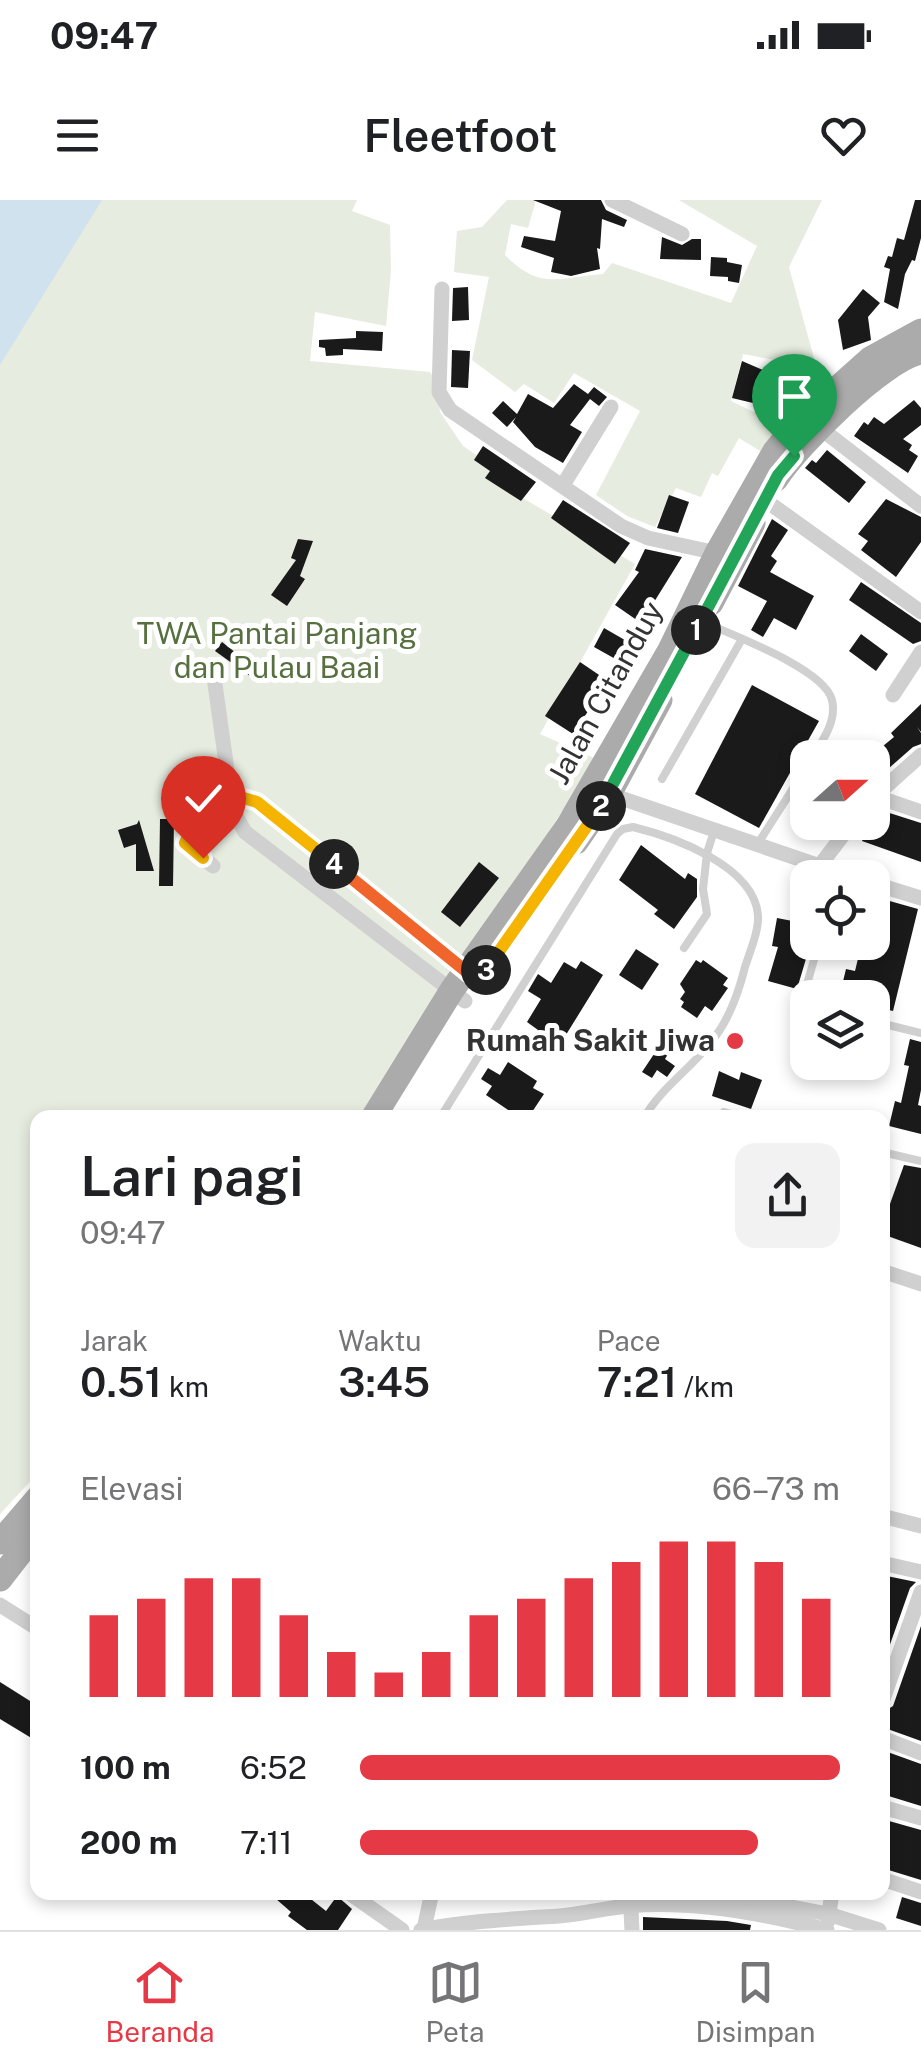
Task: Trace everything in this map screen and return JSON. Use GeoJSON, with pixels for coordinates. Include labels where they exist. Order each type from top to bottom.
{"type":"FeatureCollection","features":[{"type":"Feature","properties":{"kind":"main road","name":"Jalan Citanduy"},"geometry":{"type":"LineString","coordinates":[[380,1110],[609,794],[778,475],[820,428],[918,336]]}},
{"type":"Feature","properties":{"kind":"main road","name":"Jalan Citanduy"},"geometry":{"type":"LineString","coordinates":[[396,1110],[466,986],[568,826],[670,650],[717,553],[775,452],[796,425],[870,359],[918,336]]}},
{"type":"Feature","properties":{"kind":"main road"},"geometry":{"type":"LineString","coordinates":[[0,1542],[30,1507]]}},
{"type":"Feature","properties":{"kind":"main road"},"geometry":{"type":"LineString","coordinates":[[0,1579],[30,1540]]}},
{"type":"Feature","properties":{"kind":"street"},"geometry":{"type":"LineString","coordinates":[[612,200],[682,234]]}},
{"type":"Feature","properties":{"kind":"street"},"geometry":{"type":"LineString","coordinates":[[442,290],[442,402],[621,526],[648,538],[717,553]]}},
{"type":"Feature","properties":{"kind":"street"},"geometry":{"type":"LineString","coordinates":[[563,485],[611,407]]}},
{"type":"Feature","properties":{"kind":"street"},"geometry":{"type":"LineString","coordinates":[[820,428],[921,506]]}},
{"type":"Feature","properties":{"kind":"street"},"geometry":{"type":"LineString","coordinates":[[765,500],[921,612]]}},
{"type":"Feature","properties":{"kind":"street"},"geometry":{"type":"LineString","coordinates":[[893,695],[921,652]]}},
{"type":"Feature","properties":{"kind":"street"},"geometry":{"type":"LineString","coordinates":[[213,670],[227,770],[245,832],[466,986]]}},
{"type":"Feature","properties":{"kind":"street"},"geometry":{"type":"LineString","coordinates":[[890,782],[921,754]]}},
{"type":"Feature","properties":{"kind":"street"},"geometry":{"type":"LineString","coordinates":[[609,794],[807,860]]}},
{"type":"Feature","properties":{"kind":"street"},"geometry":{"type":"LineString","coordinates":[[213,866],[185,843],[186,838],[208,814],[233,800],[257,802],[466,986]]}},
{"type":"Feature","properties":{"kind":"street"},"geometry":{"type":"LineString","coordinates":[[890,802],[921,812]]}},
{"type":"Feature","properties":{"kind":"street"},"geometry":{"type":"LineString","coordinates":[[823,860],[838,840]]}},
{"type":"Feature","properties":{"kind":"street"},"geometry":{"type":"LineString","coordinates":[[890,889],[921,898]]}},
{"type":"Feature","properties":{"kind":"street"},"geometry":{"type":"LineString","coordinates":[[890,1274],[921,1284]]}},
{"type":"Feature","properties":{"kind":"street"},"geometry":{"type":"LineString","coordinates":[[890,1518],[921,1526]]}},
{"type":"Feature","properties":{"kind":"street"},"geometry":{"type":"LineString","coordinates":[[890,1564],[920,1565]]}},
{"type":"Feature","properties":{"kind":"street"},"geometry":{"type":"LineString","coordinates":[[890,1679],[921,1592]]}},
{"type":"Feature","properties":{"kind":"street"},"geometry":{"type":"LineString","coordinates":[[0,1605],[30,1624]]}},
{"type":"Feature","properties":{"kind":"street"},"geometry":{"type":"LineString","coordinates":[[890,1741],[921,1753]]}},
{"type":"Feature","properties":{"kind":"street"},"geometry":{"type":"LineString","coordinates":[[890,1809],[921,1818]]}},
{"type":"Feature","properties":{"kind":"street"},"geometry":{"type":"LineString","coordinates":[[890,1882],[921,1892]]}},
{"type":"Feature","properties":{"kind":"street"},"geometry":{"type":"LineString","coordinates":[[359,1900],[402,1930]]}},
{"type":"Feature","properties":{"kind":"street"},"geometry":{"type":"LineString","coordinates":[[430,1900],[423,1930],[491,1920],[583,1914],[627,1900]]}},
{"type":"Feature","properties":{"kind":"street"},"geometry":{"type":"LineString","coordinates":[[630,1900],[632,1930]]}},
{"type":"Feature","properties":{"kind":"street"},"geometry":{"type":"LineString","coordinates":[[637,1900],[871,1929]]}},
{"type":"Feature","properties":{"kind":"street"},"geometry":{"type":"LineString","coordinates":[[749,1900],[827,1924]]}},
{"type":"Feature","properties":{"kind":"lane"},"geometry":{"type":"LineString","coordinates":[[701,622],[818,680],[830,693],[832,719],[821,740]]}},
{"type":"Feature","properties":{"kind":"lane"},"geometry":{"type":"LineString","coordinates":[[662,779],[742,639]]}},
{"type":"Feature","properties":{"kind":"lane"},"geometry":{"type":"LineString","coordinates":[[757,845],[790,793]]}},
{"type":"Feature","properties":{"kind":"lane"},"geometry":{"type":"LineString","coordinates":[[445,1110],[618,834],[633,827],[707,853],[748,889],[759,920],[739,990],[718,1034],[649,1110]]}},
{"type":"Feature","properties":{"kind":"lane"},"geometry":{"type":"LineString","coordinates":[[684,948],[706,914],[703,893],[707,853],[714,832]]}},
{"type":"Feature","properties":{"kind":"lane"},"geometry":{"type":"LineString","coordinates":[[890,1026],[921,1034]]}},
{"type":"Feature","properties":{"kind":"lane"},"geometry":{"type":"LineString","coordinates":[[890,1154],[921,1162]]}},
{"type":"Feature","properties":{"kind":"green space","name":"TWA Pantai Panjang dan Pulau Baai"},"geometry":{"type":"Polygon","coordinates":[[[0,200],[357,200],[352,211],[390,225],[386,326],[315,312],[310,361],[430,372],[436,380],[440,412],[463,446],[498,470],[509,490],[635,564],[540,734],[596,759],[368,1110],[30,1110],[30,1482],[0,1514],[0,200]]]}},
{"type":"Feature","properties":{"kind":"green space"},"geometry":{"type":"Polygon","coordinates":[[[507,200],[536,200],[528,228],[511,224],[505,255],[529,273],[550,279],[603,274],[612,263],[731,303],[757,246],[679,200],[822,200],[789,267],[815,362],[806,366],[743,354],[731,401],[788,428],[767,455],[739,438],[718,476],[712,473],[701,497],[676,488],[655,527],[627,516],[596,495],[640,411],[574,373],[554,403],[524,384],[515,392],[472,360],[489,277],[454,272],[457,231],[482,227],[507,200]]]}},
{"type":"Feature","properties":{"kind":"water"},"geometry":{"type":"Polygon","coordinates":[[[0,200],[102,200],[0,365],[0,200]]]}},
{"type":"Feature","properties":{"kind":"building"},"geometry":{"type":"Polygon","coordinates":[[[533,200],[601,200],[606,210],[627,220],[624,227],[602,219],[600,249],[597,248],[600,269],[571,276],[551,272],[554,258],[521,247],[524,236],[555,241],[561,211],[533,200]]]}},
{"type":"Feature","properties":{"kind":"building"},"geometry":{"type":"Polygon","coordinates":[[[915,200],[921,200],[921,238],[915,261],[905,274],[898,309],[884,302],[890,269],[884,267],[888,256],[892,257],[897,238],[904,240],[915,200]]]}},
{"type":"Feature","properties":{"kind":"building"},"geometry":{"type":"Polygon","coordinates":[[[662,237],[682,245],[701,239],[701,260],[660,259],[662,237]]]}},
{"type":"Feature","properties":{"kind":"building"},"geometry":{"type":"Polygon","coordinates":[[[711,257],[727,258],[727,262],[742,265],[739,283],[728,281],[728,277],[710,276],[711,257]]]}},
{"type":"Feature","properties":{"kind":"building"},"geometry":{"type":"Polygon","coordinates":[[[468,287],[469,320],[452,321],[453,288],[468,287]]]}},
{"type":"Feature","properties":{"kind":"building"},"geometry":{"type":"Polygon","coordinates":[[[863,289],[880,303],[868,317],[871,340],[843,350],[838,320],[863,289]]]}},
{"type":"Feature","properties":{"kind":"building"},"geometry":{"type":"Polygon","coordinates":[[[356,331],[383,332],[382,351],[343,349],[343,355],[326,356],[325,348],[319,347],[319,340],[356,338],[356,331]]]}},
{"type":"Feature","properties":{"kind":"building"},"geometry":{"type":"Polygon","coordinates":[[[452,350],[470,351],[468,388],[451,387],[452,350]]]}},
{"type":"Feature","properties":{"kind":"building"},"geometry":{"type":"Polygon","coordinates":[[[742,361],[777,376],[781,362],[801,368],[769,382],[766,389],[757,386],[753,403],[732,398],[742,361]]]}},
{"type":"Feature","properties":{"kind":"building"},"geometry":{"type":"Polygon","coordinates":[[[574,384],[588,394],[594,387],[607,397],[599,406],[590,399],[570,425],[582,432],[563,463],[535,447],[513,422],[516,417],[507,427],[492,413],[503,401],[517,414],[528,394],[553,408],[574,384]]]}},
{"type":"Feature","properties":{"kind":"building"},"geometry":{"type":"Polygon","coordinates":[[[914,400],[921,408],[921,425],[903,439],[918,456],[908,473],[854,436],[864,422],[868,425],[874,417],[884,424],[914,400]]]}},
{"type":"Feature","properties":{"kind":"building"},"geometry":{"type":"Polygon","coordinates":[[[483,446],[536,482],[521,501],[485,478],[490,471],[474,460],[483,446]]]}},
{"type":"Feature","properties":{"kind":"building"},"geometry":{"type":"Polygon","coordinates":[[[827,450],[866,482],[849,503],[805,468],[812,460],[816,463],[827,450]]]}},
{"type":"Feature","properties":{"kind":"building"},"geometry":{"type":"Polygon","coordinates":[[[669,495],[689,502],[678,533],[657,528],[669,495]]]}},
{"type":"Feature","properties":{"kind":"building"},"geometry":{"type":"Polygon","coordinates":[[[886,499],[921,517],[921,542],[896,577],[861,550],[868,541],[858,534],[886,499]]]}},
{"type":"Feature","properties":{"kind":"building"},"geometry":{"type":"Polygon","coordinates":[[[563,500],[630,543],[615,564],[551,518],[563,500]]]}},
{"type":"Feature","properties":{"kind":"building"},"geometry":{"type":"Polygon","coordinates":[[[772,519],[788,530],[771,556],[777,561],[770,572],[814,596],[796,630],[774,618],[763,637],[751,630],[767,601],[738,586],[772,519]]]}},
{"type":"Feature","properties":{"kind":"building"},"geometry":{"type":"Polygon","coordinates":[[[298,539],[313,541],[300,576],[305,579],[287,606],[271,595],[296,560],[291,558],[298,539]]]}},
{"type":"Feature","properties":{"kind":"building"},"geometry":{"type":"Polygon","coordinates":[[[645,549],[682,557],[641,623],[615,605],[639,572],[635,570],[645,549]]]}},
{"type":"Feature","properties":{"kind":"building"},"geometry":{"type":"Polygon","coordinates":[[[861,582],[921,623],[921,641],[913,644],[849,600],[861,582]]]}},
{"type":"Feature","properties":{"kind":"building"},"geometry":{"type":"Polygon","coordinates":[[[604,628],[630,643],[619,661],[594,647],[604,628]]]}},
{"type":"Feature","properties":{"kind":"building"},"geometry":{"type":"Polygon","coordinates":[[[861,634],[888,654],[876,671],[849,651],[861,634]]]}},
{"type":"Feature","properties":{"kind":"building"},"geometry":{"type":"Polygon","coordinates":[[[222,642],[263,674],[257,681],[215,651],[222,642]]]}},
{"type":"Feature","properties":{"kind":"building"},"geometry":{"type":"Polygon","coordinates":[[[580,662],[608,681],[573,734],[545,716],[580,662]]]}},
{"type":"Feature","properties":{"kind":"building"},"geometry":{"type":"Polygon","coordinates":[[[752,685],[819,721],[808,740],[790,740],[790,773],[759,828],[695,794],[752,685]]]}},
{"type":"Feature","properties":{"kind":"building"},"geometry":{"type":"Polygon","coordinates":[[[921,704],[921,732],[917,727],[921,744],[890,767],[890,740],[894,737],[891,733],[921,704]]]}},
{"type":"Feature","properties":{"kind":"building"},"geometry":{"type":"Polygon","coordinates":[[[890,813],[921,823],[921,862],[862,841],[890,840],[890,813]]]}},
{"type":"Feature","properties":{"kind":"building"},"geometry":{"type":"Polygon","coordinates":[[[160,819],[174,819],[173,886],[159,886],[160,819]]]}},
{"type":"Feature","properties":{"kind":"building"},"geometry":{"type":"Polygon","coordinates":[[[139,820],[154,871],[136,871],[136,844],[124,848],[118,830],[139,820]]]}},
{"type":"Feature","properties":{"kind":"building"},"geometry":{"type":"Polygon","coordinates":[[[641,845],[685,879],[688,873],[697,879],[697,897],[674,929],[654,914],[658,910],[619,880],[641,845]]]}},
{"type":"Feature","properties":{"kind":"building"},"geometry":{"type":"Polygon","coordinates":[[[479,862],[499,878],[460,927],[441,912],[479,862]]]}},
{"type":"Feature","properties":{"kind":"building"},"geometry":{"type":"Polygon","coordinates":[[[890,901],[918,909],[893,1011],[890,980],[843,980],[846,969],[855,971],[858,960],[890,960],[890,901]]]}},
{"type":"Feature","properties":{"kind":"building"},"geometry":{"type":"Polygon","coordinates":[[[777,918],[790,921],[790,960],[806,960],[800,980],[790,980],[790,987],[768,981],[778,947],[772,946],[777,918]]]}},
{"type":"Feature","properties":{"kind":"building"},"geometry":{"type":"Polygon","coordinates":[[[636,949],[659,964],[642,990],[619,975],[636,949]]]}},
{"type":"Feature","properties":{"kind":"building"},"geometry":{"type":"Polygon","coordinates":[[[696,960],[703,960],[728,978],[723,985],[728,988],[712,1011],[705,1006],[697,1018],[681,1007],[684,1002],[680,999],[685,992],[680,984],[696,960]]]}},
{"type":"Feature","properties":{"kind":"building"},"geometry":{"type":"Polygon","coordinates":[[[581,961],[603,975],[556,1051],[533,1037],[538,1030],[527,1022],[541,999],[528,991],[538,974],[551,983],[564,962],[576,969],[581,961]]]}},
{"type":"Feature","properties":{"kind":"building"},"geometry":{"type":"Polygon","coordinates":[[[910,1039],[921,1042],[921,1134],[890,1126],[895,1101],[901,1103],[909,1066],[904,1065],[910,1039]]]}},
{"type":"Feature","properties":{"kind":"building"},"geometry":{"type":"Polygon","coordinates":[[[662,1042],[671,1049],[665,1059],[675,1066],[667,1077],[657,1070],[652,1078],[642,1072],[662,1042]]]}},
{"type":"Feature","properties":{"kind":"building"},"geometry":{"type":"Polygon","coordinates":[[[508,1062],[537,1081],[533,1088],[544,1094],[533,1110],[508,1110],[486,1095],[492,1086],[481,1079],[488,1068],[500,1075],[508,1062]]]}},
{"type":"Feature","properties":{"kind":"building"},"geometry":{"type":"Polygon","coordinates":[[[719,1071],[739,1080],[741,1072],[762,1080],[751,1109],[712,1096],[719,1071]]]}},
{"type":"Feature","properties":{"kind":"building"},"geometry":{"type":"Polygon","coordinates":[[[904,1165],[921,1168],[921,1248],[890,1237],[890,1204],[904,1165]]]}},
{"type":"Feature","properties":{"kind":"building"},"geometry":{"type":"Polygon","coordinates":[[[890,1577],[916,1582],[910,1588],[890,1644],[890,1577]]]}},
{"type":"Feature","properties":{"kind":"building"},"geometry":{"type":"Polygon","coordinates":[[[921,1626],[921,1741],[890,1730],[893,1706],[921,1626]]]}},
{"type":"Feature","properties":{"kind":"building"},"geometry":{"type":"Polygon","coordinates":[[[0,1682],[30,1701],[30,1737],[0,1719],[0,1682]]]}},
{"type":"Feature","properties":{"kind":"building"},"geometry":{"type":"Polygon","coordinates":[[[890,1753],[921,1764],[921,1806],[890,1796],[890,1753]]]}},
{"type":"Feature","properties":{"kind":"building"},"geometry":{"type":"Polygon","coordinates":[[[890,1821],[921,1830],[921,1880],[890,1870],[890,1821]]]}},
{"type":"Feature","properties":{"kind":"building"},"geometry":{"type":"Polygon","coordinates":[[[902,1897],[921,1903],[921,1926],[896,1918],[902,1897]]]}},
{"type":"Feature","properties":{"kind":"building"},"geometry":{"type":"Polygon","coordinates":[[[277,1900],[312,1900],[326,1911],[334,1900],[342,1900],[352,1909],[338,1930],[307,1930],[288,1916],[291,1912],[277,1900]]]}},
{"type":"Feature","properties":{"kind":"building"},"geometry":{"type":"Polygon","coordinates":[[[643,1917],[751,1925],[750,1930],[643,1930],[643,1917]]]}},
{"type":"Feature","properties":{"kind":"place","name":"Rumah Sakit Jiwa"},"geometry":{"type":"Point","coordinates":[735,1041]}},
{"type":"Feature","properties":{"kind":"route"},"geometry":{"type":"LineString","coordinates":[[203,858],[185,843],[198,824],[237,796],[257,802],[478,981],[609,794],[778,475],[794,456]]}}]}
